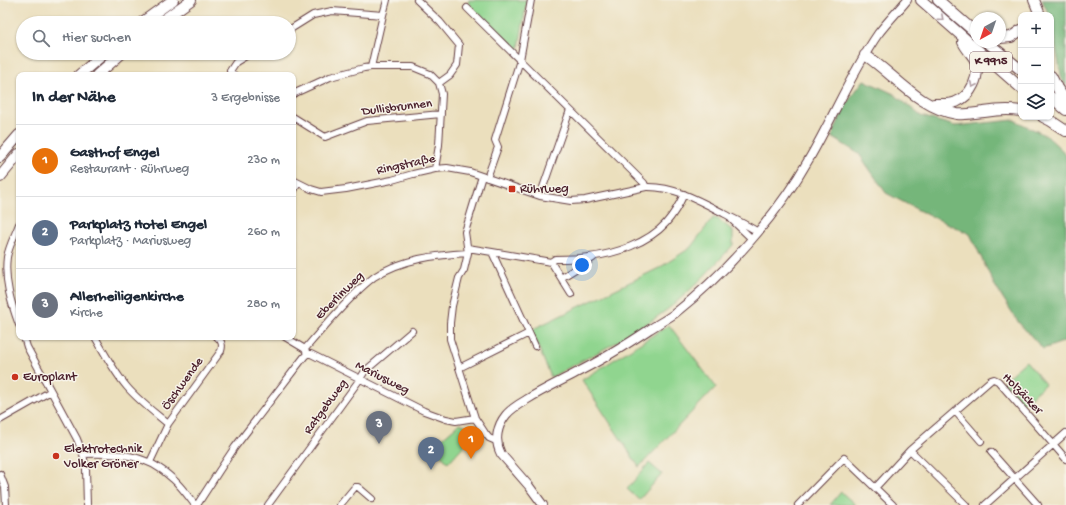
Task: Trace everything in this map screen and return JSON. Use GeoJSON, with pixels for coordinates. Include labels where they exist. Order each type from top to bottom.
{"type":"FeatureCollection","features":[{"type":"Feature","properties":{"kind":"highway"},"geometry":{"type":"LineString","coordinates":[[150,16],[172,0]]}},
{"type":"Feature","properties":{"kind":"highway"},"geometry":{"type":"LineString","coordinates":[[169,16],[191,0]]}},
{"type":"Feature","properties":{"kind":"highway","name":"K 9915"},"geometry":{"type":"LineString","coordinates":[[920,0],[1018,85]]}},
{"type":"Feature","properties":{"kind":"highway","name":"K 9915"},"geometry":{"type":"LineString","coordinates":[[938,0],[970,28]]}},
{"type":"Feature","properties":{"kind":"highway"},"geometry":{"type":"LineString","coordinates":[[1033,0],[1033,12]]}},
{"type":"Feature","properties":{"kind":"highway"},"geometry":{"type":"LineString","coordinates":[[1033,0],[1039,12]]}},
{"type":"Feature","properties":{"kind":"highway"},"geometry":{"type":"LineString","coordinates":[[966,25],[970,27]]}},
{"type":"Feature","properties":{"kind":"highway"},"geometry":{"type":"LineString","coordinates":[[1006,37],[1018,32]]}},
{"type":"Feature","properties":{"kind":"highway"},"geometry":{"type":"LineString","coordinates":[[929,104],[946,104],[957,102],[968,94],[974,83],[976,72],[975,61],[965,47],[961,36]]}},
{"type":"Feature","properties":{"kind":"highway","name":"K 9915"},"geometry":{"type":"LineString","coordinates":[[994,48],[1018,68]]}},
{"type":"Feature","properties":{"kind":"highway"},"geometry":{"type":"LineString","coordinates":[[865,55],[915,95],[946,112],[958,114],[1018,111]]}},
{"type":"Feature","properties":{"kind":"highway"},"geometry":{"type":"LineString","coordinates":[[83,72],[97,60]]}},
{"type":"Feature","properties":{"kind":"highway"},"geometry":{"type":"LineString","coordinates":[[100,72],[114,60]]}},
{"type":"Feature","properties":{"kind":"highway"},"geometry":{"type":"LineString","coordinates":[[1054,82],[1066,101]]}},
{"type":"Feature","properties":{"kind":"highway"},"geometry":{"type":"LineString","coordinates":[[1054,100],[1066,110]]}},
{"type":"Feature","properties":{"kind":"highway"},"geometry":{"type":"LineString","coordinates":[[1054,116],[1066,126]]}},
{"type":"Feature","properties":{"kind":"highway"},"geometry":{"type":"LineString","coordinates":[[1049,120],[1066,131]]}},
{"type":"Feature","properties":{"kind":"highway"},"geometry":{"type":"LineString","coordinates":[[0,157],[16,138]]}},
{"type":"Feature","properties":{"kind":"highway"},"geometry":{"type":"LineString","coordinates":[[0,177],[16,158]]}},
{"type":"Feature","properties":{"kind":"street"},"geometry":{"type":"LineString","coordinates":[[371,67],[382,15],[387,0]]}},
{"type":"Feature","properties":{"kind":"street"},"geometry":{"type":"LineString","coordinates":[[418,0],[440,22],[459,45],[457,65],[450,75],[439,83]]}},
{"type":"Feature","properties":{"kind":"street"},"geometry":{"type":"LineString","coordinates":[[496,441],[489,438],[475,418],[450,339],[450,323],[452,306],[459,278],[464,270],[468,250],[465,232],[485,177],[498,147],[495,140],[520,60],[531,0]]}},
{"type":"Feature","properties":{"kind":"street"},"geometry":{"type":"LineString","coordinates":[[543,505],[529,486],[501,454],[497,446],[497,434],[501,422],[505,416],[512,409],[541,390],[574,374],[628,344],[673,314],[708,285],[728,265],[758,232],[800,174],[865,55],[880,32],[907,0]]}},
{"type":"Feature","properties":{"kind":"street"},"geometry":{"type":"LineString","coordinates":[[467,8],[644,183],[646,187]]}},
{"type":"Feature","properties":{"kind":"street"},"geometry":{"type":"LineString","coordinates":[[296,25],[313,14],[332,11],[382,15]]}},
{"type":"Feature","properties":{"kind":"street"},"geometry":{"type":"LineString","coordinates":[[231,72],[230,71],[236,62],[239,60]]}},
{"type":"Feature","properties":{"kind":"street","name":"Dullisbrunnen"},"geometry":{"type":"LineString","coordinates":[[296,93],[330,77],[371,67],[413,67],[430,74],[439,83],[442,94],[435,169]]}},
{"type":"Feature","properties":{"kind":"street"},"geometry":{"type":"LineString","coordinates":[[540,196],[570,110]]}},
{"type":"Feature","properties":{"kind":"street","name":"Dullisbrunnen"},"geometry":{"type":"LineString","coordinates":[[296,119],[325,137],[367,121],[440,114]]}},
{"type":"Feature","properties":{"kind":"street","name":"Ringstraße"},"geometry":{"type":"LineString","coordinates":[[296,182],[321,192],[346,189],[392,180],[435,169],[447,168],[485,177],[540,196],[571,201],[585,200],[646,187],[664,188],[684,194],[748,225],[758,232]]}},
{"type":"Feature","properties":{"kind":"street"},"geometry":{"type":"LineString","coordinates":[[468,250],[492,252],[551,262],[555,259],[597,256],[623,250],[638,243],[665,224],[678,207],[684,194]]}},
{"type":"Feature","properties":{"kind":"street","name":"Ringstraße"},"geometry":{"type":"LineString","coordinates":[[726,215],[752,239]]}},
{"type":"Feature","properties":{"kind":"street"},"geometry":{"type":"LineString","coordinates":[[16,232],[7,257],[7,284],[16,317]]}},
{"type":"Feature","properties":{"kind":"street","name":"Eberlinweg"},"geometry":{"type":"LineString","coordinates":[[196,505],[244,436],[304,357],[306,352],[344,305],[374,277],[389,269],[410,261],[468,250]]}},
{"type":"Feature","properties":{"kind":"street"},"geometry":{"type":"LineString","coordinates":[[492,252],[535,346]]}},
{"type":"Feature","properties":{"kind":"street"},"geometry":{"type":"LineString","coordinates":[[561,278],[597,256]]}},
{"type":"Feature","properties":{"kind":"street"},"geometry":{"type":"LineString","coordinates":[[551,262],[571,294]]}},
{"type":"Feature","properties":{"kind":"street","name":"Ratgebweg"},"geometry":{"type":"LineString","coordinates":[[268,505],[360,380],[365,371],[412,331]]}},
{"type":"Feature","properties":{"kind":"street"},"geometry":{"type":"LineString","coordinates":[[459,368],[529,333]]}},
{"type":"Feature","properties":{"kind":"street"},"geometry":{"type":"LineString","coordinates":[[25,340],[27,347],[77,439],[83,454],[86,469],[87,505]]}},
{"type":"Feature","properties":{"kind":"street","name":"Öschwende"},"geometry":{"type":"LineString","coordinates":[[97,340],[112,367],[126,386],[168,424]]}},
{"type":"Feature","properties":{"kind":"street","name":"Öschwende"},"geometry":{"type":"LineString","coordinates":[[150,462],[168,424],[221,351],[223,346],[220,340]]}},
{"type":"Feature","properties":{"kind":"street","name":"Mariusweg"},"geometry":{"type":"LineString","coordinates":[[290,340],[306,352],[412,406],[446,419],[456,421],[475,418]]}},
{"type":"Feature","properties":{"kind":"street","name":"Holzäcker"},"geometry":{"type":"LineString","coordinates":[[875,488],[910,450],[994,379],[998,381],[1066,459]]}},
{"type":"Feature","properties":{"kind":"street"},"geometry":{"type":"LineString","coordinates":[[0,420],[51,391]]}},
{"type":"Feature","properties":{"kind":"street"},"geometry":{"type":"LineString","coordinates":[[955,411],[981,441]]}},
{"type":"Feature","properties":{"kind":"street"},"geometry":{"type":"LineString","coordinates":[[985,505],[1066,433]]}},
{"type":"Feature","properties":{"kind":"street"},"geometry":{"type":"LineString","coordinates":[[910,450],[966,505]]}},
{"type":"Feature","properties":{"kind":"street"},"geometry":{"type":"LineString","coordinates":[[991,452],[1038,505]]}},
{"type":"Feature","properties":{"kind":"street"},"geometry":{"type":"LineString","coordinates":[[83,454],[116,454],[138,457],[150,462],[173,479],[196,505]]}},
{"type":"Feature","properties":{"kind":"street"},"geometry":{"type":"LineString","coordinates":[[798,505],[844,458],[893,505]]}},
{"type":"Feature","properties":{"kind":"street"},"geometry":{"type":"LineString","coordinates":[[0,474],[5,487],[6,505]]}},
{"type":"Feature","properties":{"kind":"street"},"geometry":{"type":"LineString","coordinates":[[340,505],[354,488],[358,487],[372,499]]}},
{"type":"Feature","properties":{"kind":"green space"},"geometry":{"type":"Polygon","coordinates":[[[469,0],[527,0],[518,54],[468,3],[469,0]]]}},
{"type":"Feature","properties":{"kind":"green space"},"geometry":{"type":"Polygon","coordinates":[[[1042,0],[1066,0],[1066,85],[1062,80],[1054,38],[1054,12],[1048,12],[1042,0]]]}},
{"type":"Feature","properties":{"kind":"green space"},"geometry":{"type":"Polygon","coordinates":[[[864,80],[894,94],[921,116],[955,126],[1014,120],[1047,136],[1066,154],[1066,341],[1043,349],[1019,323],[994,284],[970,234],[920,211],[886,193],[859,154],[832,137],[845,105],[864,80]]]}},
{"type":"Feature","properties":{"kind":"green space"},"geometry":{"type":"Polygon","coordinates":[[[713,218],[718,219],[733,231],[733,245],[694,286],[668,309],[640,328],[551,377],[531,330],[659,268],[690,248],[713,218]]]}},
{"type":"Feature","properties":{"kind":"green space"},"geometry":{"type":"Polygon","coordinates":[[[669,325],[716,387],[639,467],[582,380],[669,325]]]}},
{"type":"Feature","properties":{"kind":"green space"},"geometry":{"type":"Polygon","coordinates":[[[1026,361],[1045,384],[1023,404],[1003,381],[1026,361]]]}},
{"type":"Feature","properties":{"kind":"green space"},"geometry":{"type":"Polygon","coordinates":[[[460,423],[477,431],[448,463],[433,446],[460,423]]]}},
{"type":"Feature","properties":{"kind":"green space"},"geometry":{"type":"Polygon","coordinates":[[[649,463],[662,474],[639,500],[627,489],[649,463]]]}},
{"type":"Feature","properties":{"kind":"green space"},"geometry":{"type":"Polygon","coordinates":[[[841,492],[856,505],[830,505],[841,492]]]}},
{"type":"Feature","properties":{"kind":"place","name":"Rührweg"},"geometry":{"type":"Point","coordinates":[512,189]}},
{"type":"Feature","properties":{"kind":"place","name":"Europlant"},"geometry":{"type":"Point","coordinates":[15,377]}},
{"type":"Feature","properties":{"kind":"place","name":"Allerheiligenkirche"},"geometry":{"type":"Point","coordinates":[379,444]}},
{"type":"Feature","properties":{"kind":"place","name":"Elektrotechnik Volker Gröner"},"geometry":{"type":"Point","coordinates":[56,456]}},
{"type":"Feature","properties":{"kind":"place","name":"Gasthof Engel"},"geometry":{"type":"Point","coordinates":[471,459]}},
{"type":"Feature","properties":{"kind":"place","name":"Parkplatz Hotel Engel"},"geometry":{"type":"Point","coordinates":[431,470]}}]}
